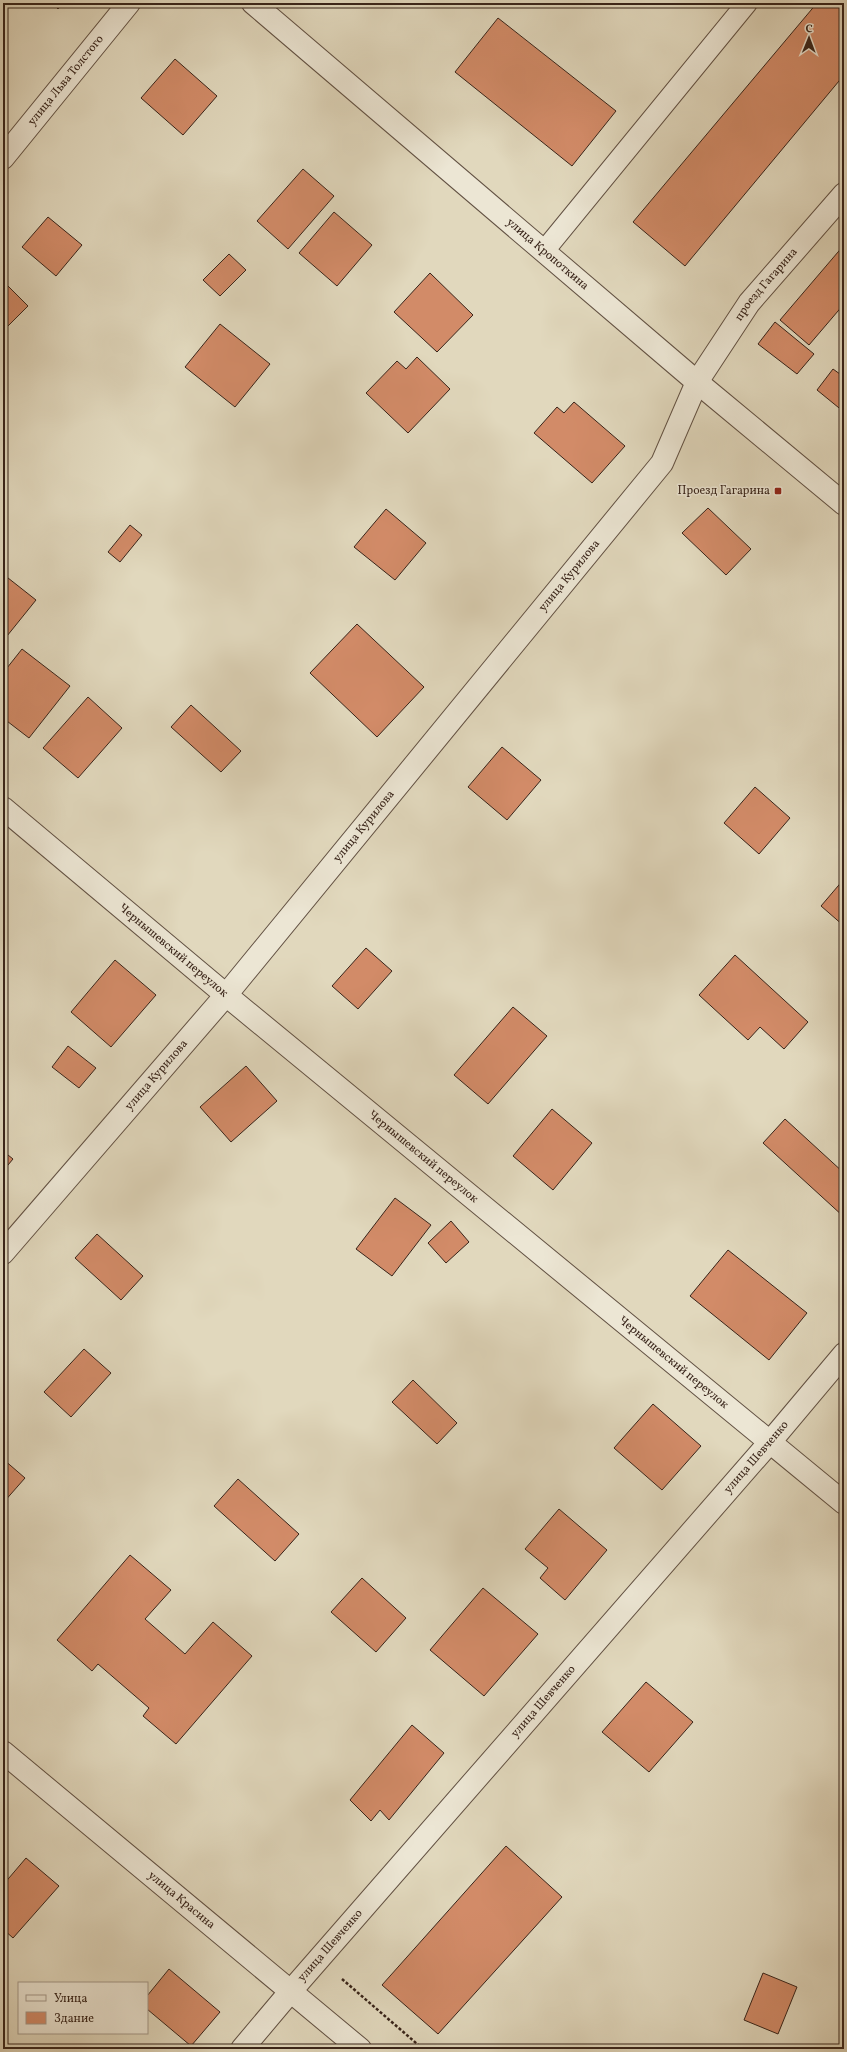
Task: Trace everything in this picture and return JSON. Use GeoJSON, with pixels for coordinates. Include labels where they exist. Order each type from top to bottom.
{"type":"FeatureCollection","features":[{"type":"Feature","properties":{"kind":"street","name":"улица Льва Толстого"},"geometry":{"type":"LineString","coordinates":[[3,158],[129,3]]}},
{"type":"Feature","properties":{"kind":"street","name":"улица Кропоткина"},"geometry":{"type":"LineString","coordinates":[[253,3],[697,382],[844,504]]}},
{"type":"Feature","properties":{"kind":"street","name":"проезд Гагарина"},"geometry":{"type":"LineString","coordinates":[[697,382],[749,303],[844,194]]}},
{"type":"Feature","properties":{"kind":"street","name":"улица Курилова"},"geometry":{"type":"LineString","coordinates":[[3,1253],[226,995],[662,463],[697,382]]}},
{"type":"Feature","properties":{"kind":"street","name":"Чернышевский переулок"},"geometry":{"type":"LineString","coordinates":[[3,808],[226,995],[844,1503]]}},
{"type":"Feature","properties":{"kind":"street","name":"улица Шевченко"},"geometry":{"type":"LineString","coordinates":[[242,2049],[318,1958],[770,1442],[844,1354]]}},
{"type":"Feature","properties":{"kind":"street","name":"улица Красина"},"geometry":{"type":"LineString","coordinates":[[3,1752],[360,2049]]}},
{"type":"Feature","properties":{"kind":"lane"},"geometry":{"type":"LineString","coordinates":[[544,251],[747,3]]}},
{"type":"Feature","properties":{"kind":"path"},"geometry":{"type":"LineString","coordinates":[[318,1958],[423,2049]]}},
{"type":"Feature","properties":{"kind":"building"},"geometry":{"type":"Polygon","coordinates":[[[3,3],[11,3],[3,11],[3,3]]]}},
{"type":"Feature","properties":{"kind":"building"},"geometry":{"type":"Polygon","coordinates":[[[52,3],[63,3],[58,9],[52,3]]]}},
{"type":"Feature","properties":{"kind":"building"},"geometry":{"type":"Polygon","coordinates":[[[817,3],[844,3],[844,75],[685,266],[633,222],[817,3]]]}},
{"type":"Feature","properties":{"kind":"building"},"geometry":{"type":"Polygon","coordinates":[[[498,18],[616,111],[572,166],[455,72],[498,18]]]}},
{"type":"Feature","properties":{"kind":"building"},"geometry":{"type":"Polygon","coordinates":[[[175,59],[217,96],[183,135],[141,98],[175,59]]]}},
{"type":"Feature","properties":{"kind":"building"},"geometry":{"type":"Polygon","coordinates":[[[303,169],[334,196],[288,249],[257,221],[303,169]]]}},
{"type":"Feature","properties":{"kind":"building"},"geometry":{"type":"Polygon","coordinates":[[[334,212],[372,245],[337,286],[299,253],[334,212]]]}},
{"type":"Feature","properties":{"kind":"building"},"geometry":{"type":"Polygon","coordinates":[[[48,217],[82,245],[56,276],[22,247],[48,217]]]}},
{"type":"Feature","properties":{"kind":"building"},"geometry":{"type":"Polygon","coordinates":[[[844,245],[844,304],[809,345],[780,320],[844,245]]]}},
{"type":"Feature","properties":{"kind":"building"},"geometry":{"type":"Polygon","coordinates":[[[229,254],[246,270],[220,296],[203,280],[229,254]]]}},
{"type":"Feature","properties":{"kind":"building"},"geometry":{"type":"Polygon","coordinates":[[[430,273],[473,315],[437,352],[394,312],[430,273]]]}},
{"type":"Feature","properties":{"kind":"building"},"geometry":{"type":"Polygon","coordinates":[[[3,281],[28,306],[3,331],[3,281]]]}},
{"type":"Feature","properties":{"kind":"building"},"geometry":{"type":"Polygon","coordinates":[[[775,322],[814,354],[797,374],[758,344],[775,322]]]}},
{"type":"Feature","properties":{"kind":"building"},"geometry":{"type":"Polygon","coordinates":[[[220,324],[270,364],[235,407],[185,367],[220,324]]]}},
{"type":"Feature","properties":{"kind":"building"},"geometry":{"type":"Polygon","coordinates":[[[417,357],[450,389],[408,433],[366,393],[397,361],[406,369],[417,357]]]}},
{"type":"Feature","properties":{"kind":"building"},"geometry":{"type":"Polygon","coordinates":[[[833,369],[844,377],[844,412],[817,390],[833,369]]]}},
{"type":"Feature","properties":{"kind":"building"},"geometry":{"type":"Polygon","coordinates":[[[574,402],[625,446],[592,483],[534,433],[557,407],[564,413],[574,402]]]}},
{"type":"Feature","properties":{"kind":"building"},"geometry":{"type":"Polygon","coordinates":[[[708,508],[751,549],[726,575],[682,533],[708,508]]]}},
{"type":"Feature","properties":{"kind":"building"},"geometry":{"type":"Polygon","coordinates":[[[386,509],[426,543],[395,580],[354,547],[386,509]]]}},
{"type":"Feature","properties":{"kind":"building"},"geometry":{"type":"Polygon","coordinates":[[[130,525],[142,535],[120,562],[108,552],[130,525]]]}},
{"type":"Feature","properties":{"kind":"building"},"geometry":{"type":"Polygon","coordinates":[[[3,574],[36,600],[7,636],[3,632],[3,574]]]}},
{"type":"Feature","properties":{"kind":"building"},"geometry":{"type":"Polygon","coordinates":[[[357,624],[424,687],[377,737],[310,673],[357,624]]]}},
{"type":"Feature","properties":{"kind":"building"},"geometry":{"type":"Polygon","coordinates":[[[22,649],[70,686],[29,738],[3,718],[3,673],[22,649]]]}},
{"type":"Feature","properties":{"kind":"building"},"geometry":{"type":"Polygon","coordinates":[[[88,697],[122,728],[78,778],[43,748],[88,697]]]}},
{"type":"Feature","properties":{"kind":"building"},"geometry":{"type":"Polygon","coordinates":[[[191,705],[241,751],[221,772],[171,727],[191,705]]]}},
{"type":"Feature","properties":{"kind":"building"},"geometry":{"type":"Polygon","coordinates":[[[502,747],[541,780],[507,820],[468,787],[502,747]]]}},
{"type":"Feature","properties":{"kind":"building"},"geometry":{"type":"Polygon","coordinates":[[[755,787],[790,818],[759,854],[724,823],[755,787]]]}},
{"type":"Feature","properties":{"kind":"building"},"geometry":{"type":"Polygon","coordinates":[[[844,879],[844,926],[821,906],[844,879]]]}},
{"type":"Feature","properties":{"kind":"building"},"geometry":{"type":"Polygon","coordinates":[[[366,948],[392,971],[358,1009],[332,986],[366,948]]]}},
{"type":"Feature","properties":{"kind":"building"},"geometry":{"type":"Polygon","coordinates":[[[735,955],[808,1022],[784,1049],[760,1027],[748,1040],[699,995],[735,955]]]}},
{"type":"Feature","properties":{"kind":"building"},"geometry":{"type":"Polygon","coordinates":[[[115,960],[156,995],[111,1047],[71,1012],[115,960]]]}},
{"type":"Feature","properties":{"kind":"building"},"geometry":{"type":"Polygon","coordinates":[[[513,1007],[547,1036],[488,1104],[454,1075],[513,1007]]]}},
{"type":"Feature","properties":{"kind":"building"},"geometry":{"type":"Polygon","coordinates":[[[68,1046],[96,1068],[79,1088],[52,1067],[68,1046]]]}},
{"type":"Feature","properties":{"kind":"building"},"geometry":{"type":"Polygon","coordinates":[[[246,1066],[277,1101],[231,1142],[200,1107],[246,1066]]]}},
{"type":"Feature","properties":{"kind":"building"},"geometry":{"type":"Polygon","coordinates":[[[552,1109],[592,1143],[553,1190],[513,1156],[552,1109]]]}},
{"type":"Feature","properties":{"kind":"building"},"geometry":{"type":"Polygon","coordinates":[[[785,1119],[844,1173],[844,1217],[763,1143],[785,1119]]]}},
{"type":"Feature","properties":{"kind":"building"},"geometry":{"type":"Polygon","coordinates":[[[3,1151],[13,1159],[3,1171],[3,1151]]]}},
{"type":"Feature","properties":{"kind":"building"},"geometry":{"type":"Polygon","coordinates":[[[395,1198],[431,1225],[392,1276],[356,1249],[395,1198]]]}},
{"type":"Feature","properties":{"kind":"building"},"geometry":{"type":"Polygon","coordinates":[[[451,1221],[469,1242],[446,1263],[428,1243],[451,1221]]]}},
{"type":"Feature","properties":{"kind":"building"},"geometry":{"type":"Polygon","coordinates":[[[97,1234],[143,1276],[121,1300],[75,1258],[97,1234]]]}},
{"type":"Feature","properties":{"kind":"building"},"geometry":{"type":"Polygon","coordinates":[[[728,1250],[807,1313],[769,1360],[690,1296],[728,1250]]]}},
{"type":"Feature","properties":{"kind":"building"},"geometry":{"type":"Polygon","coordinates":[[[84,1349],[111,1373],[71,1417],[44,1392],[84,1349]]]}},
{"type":"Feature","properties":{"kind":"building"},"geometry":{"type":"Polygon","coordinates":[[[413,1380],[457,1423],[437,1444],[392,1402],[413,1380]]]}},
{"type":"Feature","properties":{"kind":"building"},"geometry":{"type":"Polygon","coordinates":[[[653,1404],[701,1446],[662,1490],[614,1448],[653,1404]]]}},
{"type":"Feature","properties":{"kind":"building"},"geometry":{"type":"Polygon","coordinates":[[[3,1459],[25,1478],[3,1503],[3,1459]]]}},
{"type":"Feature","properties":{"kind":"building"},"geometry":{"type":"Polygon","coordinates":[[[238,1479],[299,1534],[275,1561],[214,1506],[238,1479]]]}},
{"type":"Feature","properties":{"kind":"building"},"geometry":{"type":"Polygon","coordinates":[[[559,1509],[607,1550],[565,1600],[540,1578],[548,1568],[525,1549],[559,1509]]]}},
{"type":"Feature","properties":{"kind":"building"},"geometry":{"type":"Polygon","coordinates":[[[130,1555],[171,1590],[145,1619],[185,1654],[213,1622],[252,1656],[176,1744],[143,1716],[149,1708],[98,1664],[92,1671],[57,1640],[130,1555]]]}},
{"type":"Feature","properties":{"kind":"building"},"geometry":{"type":"Polygon","coordinates":[[[362,1578],[406,1618],[376,1652],[331,1612],[362,1578]]]}},
{"type":"Feature","properties":{"kind":"building"},"geometry":{"type":"Polygon","coordinates":[[[483,1588],[538,1634],[484,1696],[430,1650],[483,1588]]]}},
{"type":"Feature","properties":{"kind":"building"},"geometry":{"type":"Polygon","coordinates":[[[646,1682],[693,1722],[649,1772],[602,1732],[646,1682]]]}},
{"type":"Feature","properties":{"kind":"building"},"geometry":{"type":"Polygon","coordinates":[[[412,1725],[444,1753],[389,1820],[380,1810],[371,1821],[350,1800],[412,1725]]]}},
{"type":"Feature","properties":{"kind":"building"},"geometry":{"type":"Polygon","coordinates":[[[506,1846],[562,1897],[438,2034],[382,1985],[506,1846]]]}},
{"type":"Feature","properties":{"kind":"building"},"geometry":{"type":"Polygon","coordinates":[[[26,1858],[59,1886],[13,1938],[3,1929],[3,1885],[26,1858]]]}},
{"type":"Feature","properties":{"kind":"building"},"geometry":{"type":"Polygon","coordinates":[[[169,1969],[220,2012],[191,2046],[148,2010],[148,1995],[169,1969]]]}},
{"type":"Feature","properties":{"kind":"building"},"geometry":{"type":"Polygon","coordinates":[[[763,1973],[797,1987],[778,2034],[744,2020],[763,1973]]]}},
{"type":"Feature","properties":{"kind":"place","name":"Проезд Гагарина"},"geometry":{"type":"Point","coordinates":[778,491]}}]}
